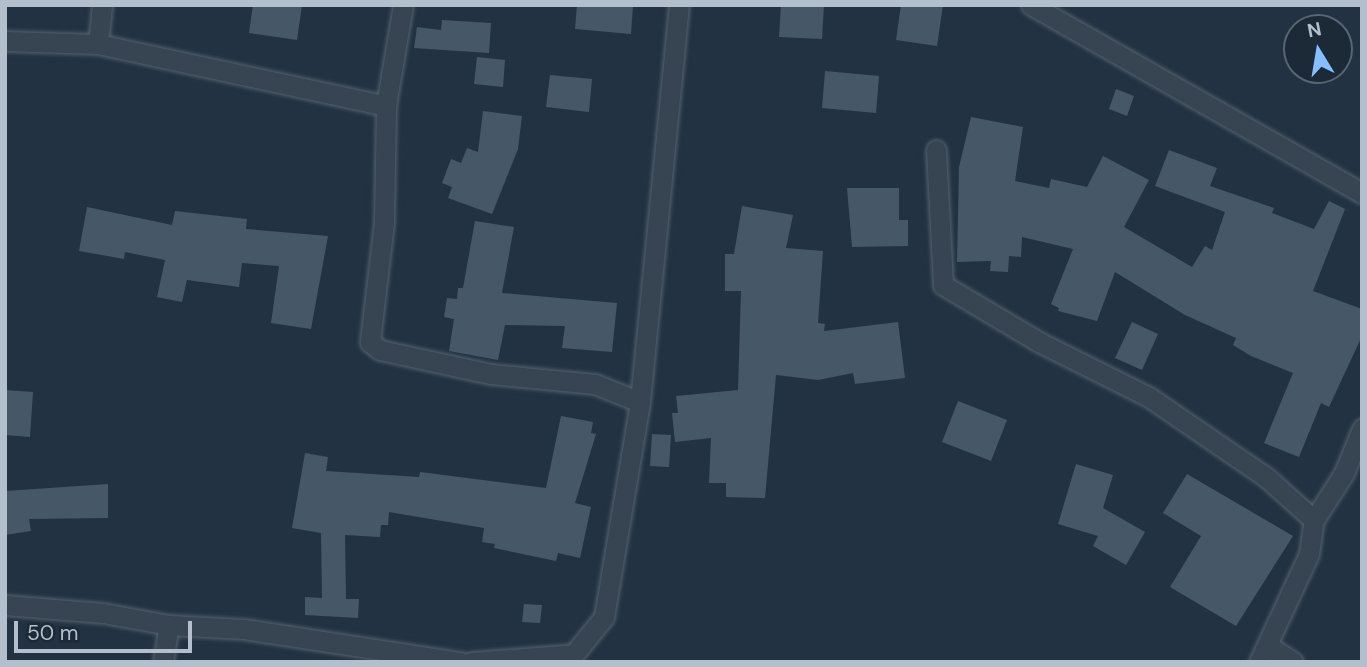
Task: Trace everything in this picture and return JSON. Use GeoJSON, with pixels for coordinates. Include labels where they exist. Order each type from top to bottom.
{"type":"FeatureCollection","features":[{"type":"Feature","properties":{"kind":"street"},"geometry":{"type":"LineString","coordinates":[[98,44],[102,5]]}},
{"type":"Feature","properties":{"kind":"street"},"geometry":{"type":"LineString","coordinates":[[403,5],[386,106],[384,222],[370,342],[380,351],[491,374],[595,384],[640,402]]}},
{"type":"Feature","properties":{"kind":"street"},"geometry":{"type":"LineString","coordinates":[[471,662],[578,658],[604,617],[640,402],[679,5]]}},
{"type":"Feature","properties":{"kind":"street"},"geometry":{"type":"LineString","coordinates":[[1031,5],[1362,192]]}},
{"type":"Feature","properties":{"kind":"street"},"geometry":{"type":"LineString","coordinates":[[5,41],[98,44],[386,106]]}},
{"type":"Feature","properties":{"kind":"street"},"geometry":{"type":"LineString","coordinates":[[936,150],[943,285],[1039,342],[1149,397],[1266,477],[1314,520]]}},
{"type":"Feature","properties":{"kind":"street"},"geometry":{"type":"LineString","coordinates":[[1293,662],[1263,653],[1309,554],[1314,520],[1345,473],[1362,429]]}},
{"type":"Feature","properties":{"kind":"street"},"geometry":{"type":"LineString","coordinates":[[5,605],[103,613],[169,625],[244,629],[460,662]]}},
{"type":"Feature","properties":{"kind":"street"},"geometry":{"type":"LineString","coordinates":[[163,662],[169,625]]}},
{"type":"Feature","properties":{"kind":"building"},"geometry":{"type":"Polygon","coordinates":[[[253,5],[302,5],[297,40],[249,33],[253,5]]]}},
{"type":"Feature","properties":{"kind":"building"},"geometry":{"type":"Polygon","coordinates":[[[577,5],[633,5],[631,34],[575,29],[577,5]]]}},
{"type":"Feature","properties":{"kind":"building"},"geometry":{"type":"Polygon","coordinates":[[[781,5],[824,5],[822,39],[779,37],[781,5]]]}},
{"type":"Feature","properties":{"kind":"building"},"geometry":{"type":"Polygon","coordinates":[[[901,5],[943,5],[937,46],[896,40],[901,5]]]}},
{"type":"Feature","properties":{"kind":"building"},"geometry":{"type":"Polygon","coordinates":[[[442,20],[491,23],[489,53],[414,48],[417,27],[441,30],[442,20]]]}},
{"type":"Feature","properties":{"kind":"building"},"geometry":{"type":"Polygon","coordinates":[[[477,57],[505,60],[503,87],[474,84],[477,57]]]}},
{"type":"Feature","properties":{"kind":"building"},"geometry":{"type":"Polygon","coordinates":[[[825,71],[879,76],[876,113],[822,108],[825,71]]]}},
{"type":"Feature","properties":{"kind":"building"},"geometry":{"type":"Polygon","coordinates":[[[550,75],[592,79],[589,112],[546,107],[550,75]]]}},
{"type":"Feature","properties":{"kind":"building"},"geometry":{"type":"Polygon","coordinates":[[[1116,89],[1134,96],[1127,116],[1109,109],[1116,89]]]}},
{"type":"Feature","properties":{"kind":"building"},"geometry":{"type":"Polygon","coordinates":[[[483,111],[522,116],[518,149],[492,214],[448,198],[452,187],[442,183],[451,159],[461,163],[467,148],[478,152],[483,111]]]}},
{"type":"Feature","properties":{"kind":"building"},"geometry":{"type":"Polygon","coordinates":[[[971,117],[1023,127],[1015,181],[1049,188],[1051,179],[1087,187],[1103,156],[1149,180],[1124,227],[1192,267],[1205,246],[1212,250],[1225,212],[1155,186],[1169,150],[1217,168],[1210,186],[1274,208],[1272,213],[1314,229],[1329,201],[1345,209],[1313,291],[1362,309],[1362,336],[1329,407],[1321,403],[1299,457],[1264,443],[1293,373],[1251,356],[1233,345],[1236,338],[1185,315],[1115,272],[1097,321],[1058,311],[1059,308],[1051,304],[1073,249],[1022,237],[1021,257],[1009,256],[1008,272],[990,271],[991,261],[957,262],[959,167],[971,117]]]}},
{"type":"Feature","properties":{"kind":"building"},"geometry":{"type":"Polygon","coordinates":[[[847,188],[899,188],[899,220],[908,220],[908,246],[852,247],[847,188]]]}},
{"type":"Feature","properties":{"kind":"building"},"geometry":{"type":"Polygon","coordinates":[[[742,206],[793,215],[786,248],[823,251],[818,323],[825,324],[824,331],[898,322],[905,378],[855,384],[853,373],[818,380],[776,375],[765,498],[726,497],[726,483],[709,483],[711,438],[675,442],[672,413],[678,413],[676,396],[738,390],[741,291],[725,291],[725,254],[734,254],[742,206]]]}},
{"type":"Feature","properties":{"kind":"building"},"geometry":{"type":"Polygon","coordinates":[[[87,207],[172,225],[175,211],[247,219],[246,229],[328,236],[311,329],[271,323],[279,266],[242,263],[239,287],[187,280],[182,302],[157,297],[165,260],[125,252],[124,259],[79,251],[87,207]]]}},
{"type":"Feature","properties":{"kind":"building"},"geometry":{"type":"Polygon","coordinates":[[[475,221],[514,227],[502,293],[617,303],[612,352],[562,348],[565,326],[505,325],[498,360],[449,351],[454,319],[444,317],[447,298],[457,299],[458,288],[463,288],[475,221]]]}},
{"type":"Feature","properties":{"kind":"building"},"geometry":{"type":"Polygon","coordinates":[[[1132,322],[1158,334],[1142,370],[1115,358],[1132,322]]]}},
{"type":"Feature","properties":{"kind":"building"},"geometry":{"type":"Polygon","coordinates":[[[5,390],[33,392],[30,437],[5,435],[5,390]]]}},
{"type":"Feature","properties":{"kind":"building"},"geometry":{"type":"Polygon","coordinates":[[[958,401],[1007,420],[991,461],[942,442],[958,401]]]}},
{"type":"Feature","properties":{"kind":"building"},"geometry":{"type":"Polygon","coordinates":[[[561,416],[593,422],[591,433],[596,434],[575,503],[591,507],[580,558],[558,553],[556,561],[494,548],[495,544],[482,542],[484,528],[389,512],[388,525],[381,525],[380,537],[345,535],[346,599],[359,599],[358,618],[305,615],[305,597],[322,598],[321,533],[292,528],[305,453],[328,457],[326,471],[419,477],[420,472],[546,488],[561,416]]]}},
{"type":"Feature","properties":{"kind":"building"},"geometry":{"type":"Polygon","coordinates":[[[652,434],[671,435],[669,467],[650,466],[652,434]]]}},
{"type":"Feature","properties":{"kind":"building"},"geometry":{"type":"Polygon","coordinates":[[[1076,464],[1113,475],[1103,508],[1145,532],[1126,565],[1093,546],[1098,536],[1058,524],[1076,464]]]}},
{"type":"Feature","properties":{"kind":"building"},"geometry":{"type":"Polygon","coordinates":[[[1187,474],[1293,536],[1236,626],[1170,587],[1201,536],[1163,513],[1187,474]]]}},
{"type":"Feature","properties":{"kind":"building"},"geometry":{"type":"Polygon","coordinates":[[[108,484],[108,518],[29,519],[31,531],[5,535],[5,491],[108,484]]]}},
{"type":"Feature","properties":{"kind":"building"},"geometry":{"type":"Polygon","coordinates":[[[524,604],[542,605],[540,623],[522,622],[524,604]]]}}]}
